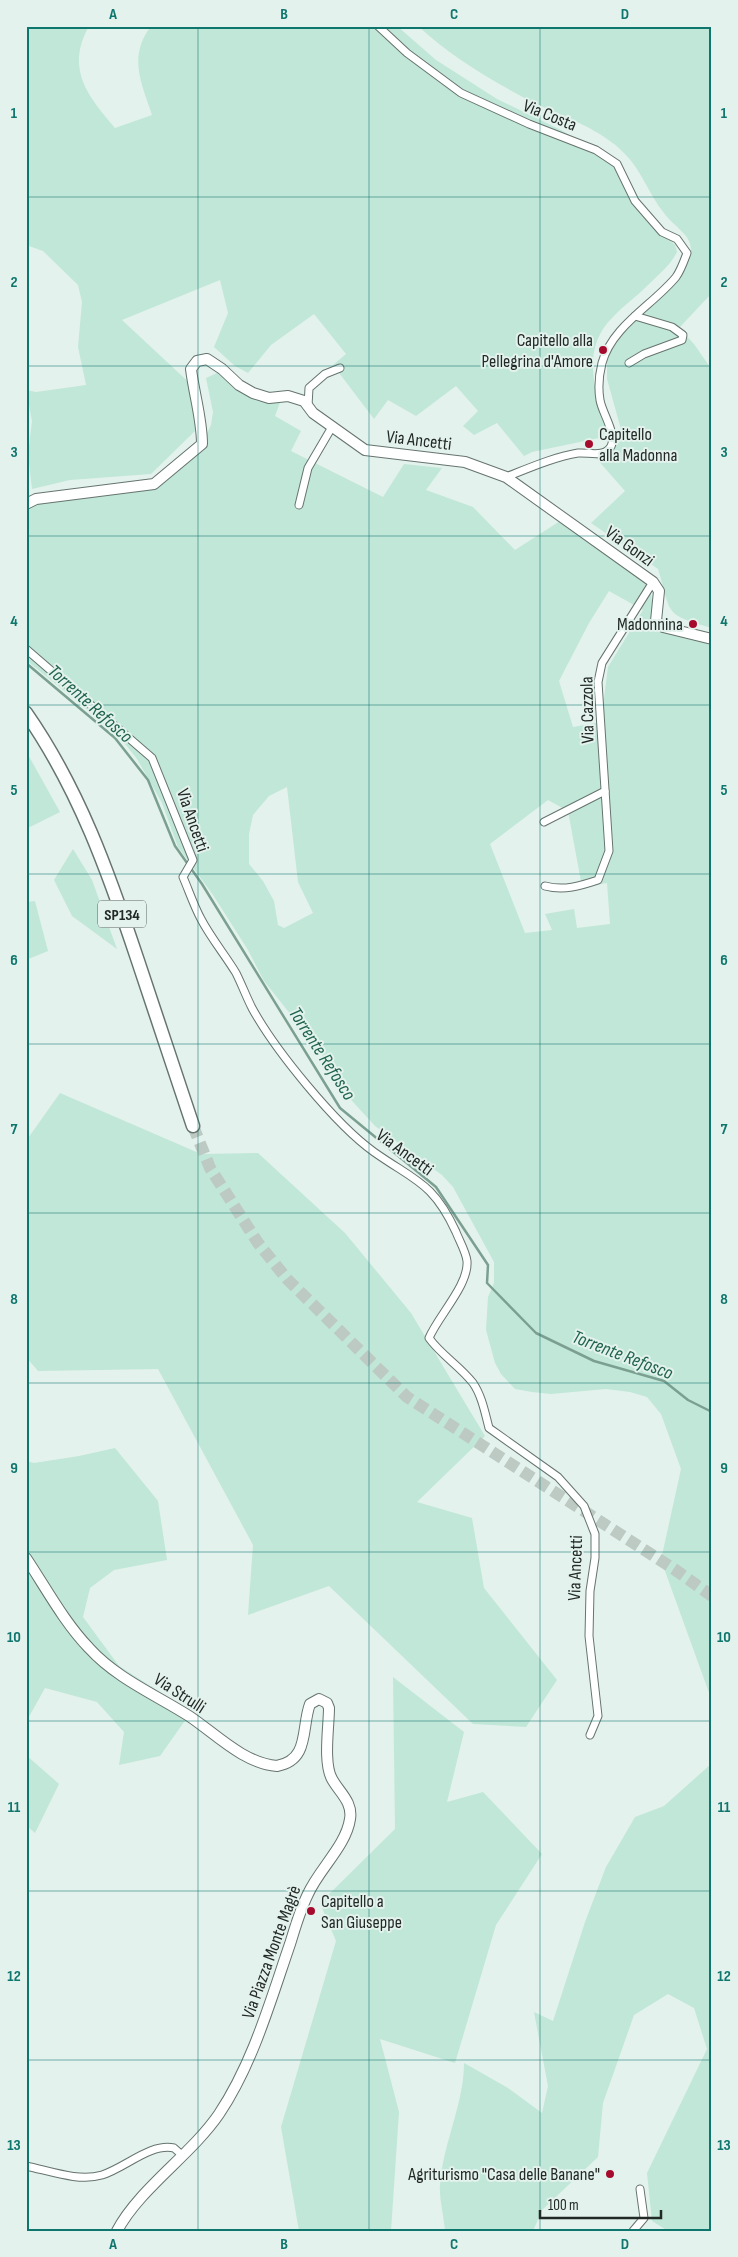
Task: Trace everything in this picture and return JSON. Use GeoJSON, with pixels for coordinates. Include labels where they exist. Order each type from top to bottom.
{"type":"FeatureCollection","features":[{"type":"Feature","properties":{"kind":"highway","name":"SP134"},"geometry":{"type":"LineString","coordinates":[[26,713],[74,791],[95,840],[114,889],[193,1126]]}},
{"type":"Feature","properties":{"kind":"street","name":"Via Costa"},"geometry":{"type":"LineString","coordinates":[[378,26],[407,53],[461,93],[529,124],[596,150],[617,164],[635,201],[662,232],[677,239],[687,253],[677,275],[635,316]]}},
{"type":"Feature","properties":{"kind":"street"},"geometry":{"type":"LineString","coordinates":[[506,477],[578,453],[601,454],[607,452],[611,447],[613,438],[600,402],[600,373],[610,344],[635,316],[672,327],[683,336],[682,340],[644,354],[629,363]]}},
{"type":"Feature","properties":{"kind":"street","name":"Via Ancetti"},"geometry":{"type":"LineString","coordinates":[[26,504],[36,499],[154,484],[194,453],[202,444],[202,427],[197,410],[191,368],[197,361],[207,359],[253,393],[268,398],[288,396],[304,401],[309,408],[332,427],[365,450],[465,462],[506,477]]}},
{"type":"Feature","properties":{"kind":"street"},"geometry":{"type":"LineString","coordinates":[[309,408],[310,388],[325,374],[340,368]]}},
{"type":"Feature","properties":{"kind":"street"},"geometry":{"type":"LineString","coordinates":[[299,505],[308,468],[332,427]]}},
{"type":"Feature","properties":{"kind":"street","name":"Via Gonzi"},"geometry":{"type":"LineString","coordinates":[[506,477],[653,582],[659,591],[656,621],[663,627],[712,639]]}},
{"type":"Feature","properties":{"kind":"street","name":"Via Cazzola"},"geometry":{"type":"LineString","coordinates":[[545,886],[556,889],[578,887],[598,880],[609,851],[598,682],[602,663],[653,582]]}},
{"type":"Feature","properties":{"kind":"street","name":"Via Ancetti"},"geometry":{"type":"LineString","coordinates":[[26,650],[152,758],[193,860],[183,877],[201,919],[240,980],[252,1007],[275,1043],[327,1108],[374,1151],[421,1182],[436,1196],[450,1219],[467,1261],[461,1285],[435,1324],[429,1338],[436,1348],[473,1384],[483,1403],[489,1428],[558,1477],[584,1506],[595,1534],[595,1558],[590,1591],[589,1636],[598,1716],[590,1735]]}},
{"type":"Feature","properties":{"kind":"street"},"geometry":{"type":"LineString","coordinates":[[544,822],[605,791]]}},
{"type":"Feature","properties":{"kind":"street","name":"Via Strulli"},"geometry":{"type":"LineString","coordinates":[[26,1558],[70,1624],[97,1656],[112,1669],[192,1718],[211,1734],[255,1760],[277,1766],[294,1758],[303,1745],[310,1704],[319,1699]]}},
{"type":"Feature","properties":{"kind":"street","name":"Via Piazza Monte Magrè"},"geometry":{"type":"LineString","coordinates":[[117,2231],[126,2215],[218,2116],[237,2085],[261,2027],[307,1896],[340,1842],[350,1819],[349,1804],[330,1773],[329,1708],[327,1703],[319,1699]]}},
{"type":"Feature","properties":{"kind":"street"},"geometry":{"type":"LineString","coordinates":[[26,2166],[79,2177],[103,2174],[162,2147],[174,2148],[182,2156]]}},
{"type":"Feature","properties":{"kind":"street"},"geometry":{"type":"LineString","coordinates":[[633,2231],[644,2218],[640,2189]]}},
{"type":"Feature","properties":{"kind":"green space"},"geometry":{"type":"Polygon","coordinates":[[[26,26],[89,26],[82,41],[79,56],[83,81],[96,105],[115,128],[152,115],[141,81],[138,59],[144,37],[151,26],[397,26],[436,60],[497,99],[563,131],[613,162],[654,224],[675,245],[677,252],[671,262],[613,317],[596,343],[593,372],[595,387],[607,431],[606,434],[599,435],[599,438],[532,452],[524,456],[497,423],[474,435],[463,426],[478,411],[456,386],[416,416],[388,400],[374,419],[333,365],[346,354],[314,314],[271,345],[248,373],[235,366],[214,347],[228,313],[220,280],[122,320],[196,389],[200,422],[195,431],[151,474],[70,480],[32,489],[28,454],[32,421],[26,390],[36,392],[86,385],[78,347],[82,302],[78,285],[43,251],[26,245],[26,26]]]}},
{"type":"Feature","properties":{"kind":"green space"},"geometry":{"type":"Polygon","coordinates":[[[418,26],[712,26],[712,293],[679,328],[694,344],[712,370],[712,628],[677,615],[668,604],[658,569],[591,523],[625,491],[596,458],[613,450],[622,433],[607,379],[607,357],[615,337],[686,266],[691,248],[689,241],[659,206],[630,159],[615,145],[584,125],[507,89],[445,49],[418,26]]]}},
{"type":"Feature","properties":{"kind":"green space"},"geometry":{"type":"Polygon","coordinates":[[[219,372],[257,398],[281,400],[275,416],[301,431],[291,451],[383,497],[404,464],[442,468],[426,490],[473,507],[515,550],[560,521],[649,582],[655,619],[712,642],[712,1701],[661,1560],[681,1469],[661,1414],[647,1397],[630,1392],[606,1389],[551,1394],[532,1392],[515,1389],[501,1374],[495,1363],[486,1330],[488,1297],[494,1283],[494,1262],[453,1187],[442,1175],[375,1126],[344,1092],[319,1050],[264,981],[248,950],[213,895],[178,847],[162,803],[137,759],[126,745],[89,711],[26,660],[26,504],[149,487],[205,437],[211,425],[213,412],[206,378],[219,372]],[[609,591],[589,623],[559,681],[573,727],[601,722],[608,667],[643,610],[609,591]],[[287,787],[269,796],[253,815],[249,834],[249,864],[263,881],[274,901],[278,925],[284,928],[313,913],[298,882],[287,787]],[[548,800],[490,844],[525,933],[552,930],[545,914],[574,909],[577,928],[610,924],[607,883],[582,887],[568,811],[548,800]]]}},
{"type":"Feature","properties":{"kind":"green space"},"geometry":{"type":"Polygon","coordinates":[[[26,751],[60,812],[26,829],[26,751]]]}},
{"type":"Feature","properties":{"kind":"green space"},"geometry":{"type":"Polygon","coordinates":[[[73,849],[92,880],[117,949],[72,916],[54,880],[73,849]]]}},
{"type":"Feature","properties":{"kind":"green space"},"geometry":{"type":"Polygon","coordinates":[[[35,901],[48,951],[26,960],[26,902],[35,901]]]}},
{"type":"Feature","properties":{"kind":"green space"},"geometry":{"type":"Polygon","coordinates":[[[60,1093],[201,1154],[258,1153],[345,1233],[411,1313],[485,1436],[417,1502],[472,1518],[484,1588],[557,1680],[526,1727],[473,1724],[329,1586],[248,1615],[253,1545],[158,1369],[38,1371],[26,1357],[26,1141],[60,1093]]]}},
{"type":"Feature","properties":{"kind":"green space"},"geometry":{"type":"Polygon","coordinates":[[[115,1448],[158,1501],[167,1560],[114,1570],[90,1588],[83,1617],[119,1666],[191,1712],[160,1756],[119,1765],[124,1732],[97,1702],[45,1688],[26,1722],[26,1461],[34,1463],[115,1448]]]}},
{"type":"Feature","properties":{"kind":"green space"},"geometry":{"type":"Polygon","coordinates":[[[393,1677],[464,1732],[447,1802],[483,1792],[542,1854],[496,1925],[455,2063],[380,2039],[399,2112],[391,2231],[299,2231],[281,2127],[336,1941],[320,1903],[395,1829],[393,1677]]]}},
{"type":"Feature","properties":{"kind":"green space"},"geometry":{"type":"Polygon","coordinates":[[[26,1755],[59,1784],[35,1833],[26,1825],[26,1755]]]}},
{"type":"Feature","properties":{"kind":"green space"},"geometry":{"type":"Polygon","coordinates":[[[712,1760],[712,2231],[668,2231],[652,2221],[647,2173],[707,2049],[694,2008],[668,1994],[634,2015],[603,2103],[598,2157],[542,2210],[533,2231],[445,2231],[440,2185],[445,2154],[461,2093],[464,2063],[508,2088],[542,2113],[548,2086],[534,2012],[553,2021],[585,1922],[606,1867],[635,1817],[664,1806],[711,1764],[712,1760]]]}},
{"type":"Feature","properties":{"kind":"waterway","name":"Torrente Refosco"},"geometry":{"type":"LineString","coordinates":[[26,663],[115,738],[148,780],[175,846],[202,884],[340,1108],[436,1187],[488,1265],[487,1283],[536,1333],[594,1361],[664,1381],[688,1400],[712,1412]]}},
{"type":"Feature","properties":{"kind":"tunnel"},"geometry":{"type":"LineString","coordinates":[[193,1126],[210,1168],[258,1243],[287,1279],[407,1397],[674,1569],[712,1596]]}},
{"type":"Feature","properties":{"kind":"place","name":"Capitello alla Pellegrina d'Amore"},"geometry":{"type":"Point","coordinates":[603,350]}},
{"type":"Feature","properties":{"kind":"place","name":"Capitello alla Madonna"},"geometry":{"type":"Point","coordinates":[589,444]}},
{"type":"Feature","properties":{"kind":"place","name":"Madonnina"},"geometry":{"type":"Point","coordinates":[693,624]}},
{"type":"Feature","properties":{"kind":"place","name":"Capitello a San Giuseppe"},"geometry":{"type":"Point","coordinates":[311,1911]}},
{"type":"Feature","properties":{"kind":"place","name":"Agriturismo \"Casa delle Banane\""},"geometry":{"type":"Point","coordinates":[610,2174]}}]}
